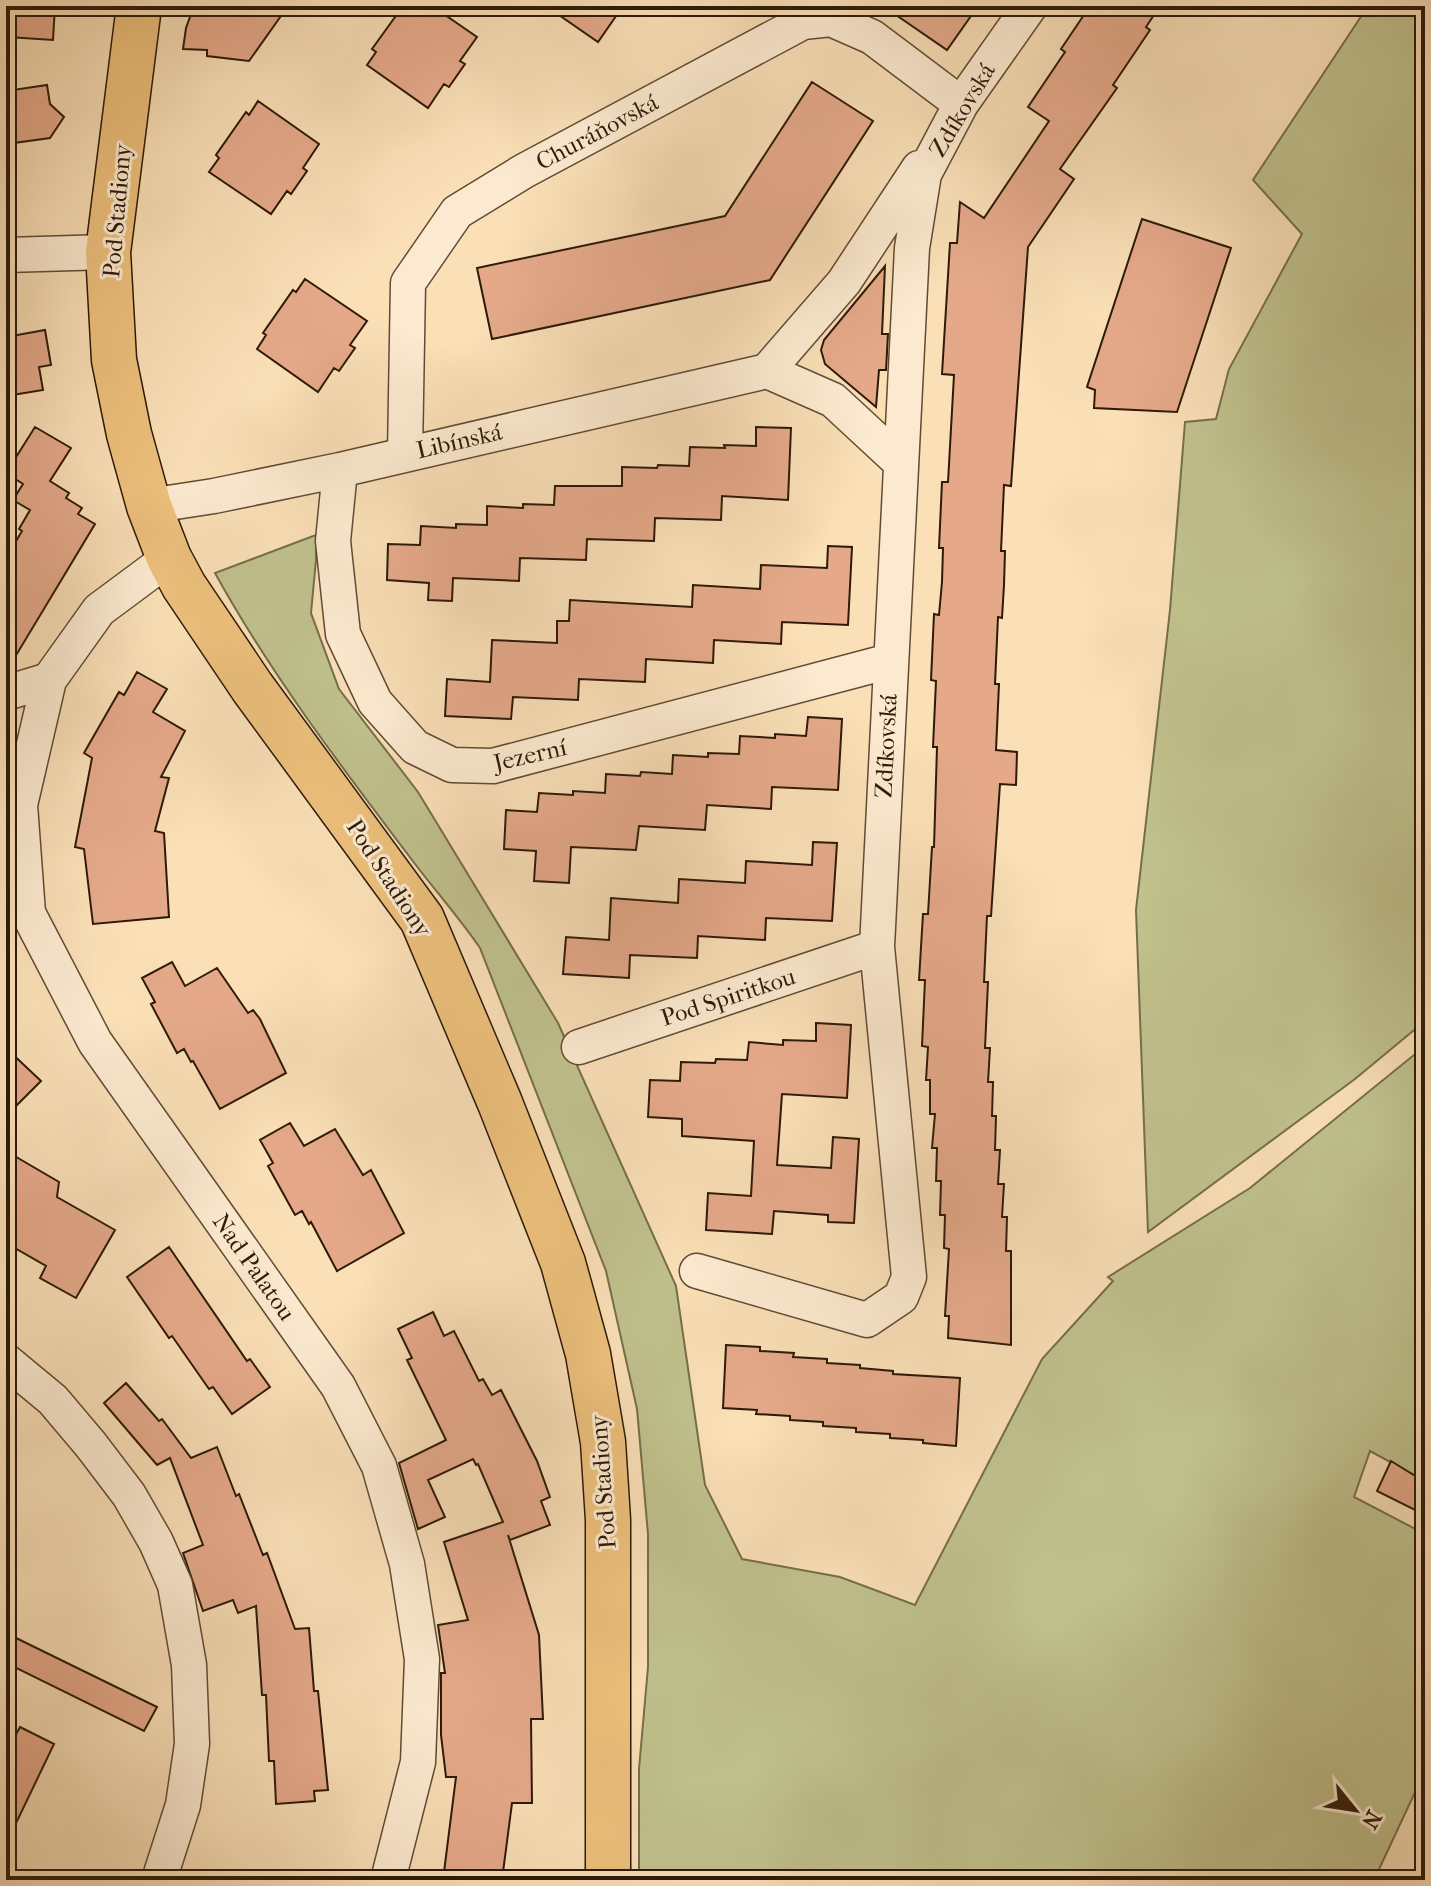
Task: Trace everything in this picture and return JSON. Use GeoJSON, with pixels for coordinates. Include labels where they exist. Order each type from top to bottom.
{"type":"FeatureCollection","features":[{"type":"Feature","properties":{"kind":"main road","name":"Pod Stadiony"},"geometry":{"type":"LineString","coordinates":[[139,6],[108,252],[114,360],[129,434],[149,506],[169,558],[184,586],[252,687],[422,919],[563,1263],[588,1354],[603,1442],[609,1579],[608,1880]]}},
{"type":"Feature","properties":{"kind":"street","name":"Zdíkovská"},"geometry":{"type":"LineString","coordinates":[[697,1271],[867,1320],[901,1297],[909,1277],[877,947],[912,248],[924,174],[961,104],[1030,6]]}},
{"type":"Feature","properties":{"kind":"street","name":"Churáňovská"},"geometry":{"type":"LineString","coordinates":[[405,453],[408,283],[457,212],[524,171],[803,22],[831,19],[872,37],[961,104]]}},
{"type":"Feature","properties":{"kind":"street"},"geometry":{"type":"LineString","coordinates":[[900,462],[833,400],[767,371],[844,282],[961,104]]}},
{"type":"Feature","properties":{"kind":"street"},"geometry":{"type":"LineString","coordinates":[[6,255],[108,252]]}},
{"type":"Feature","properties":{"kind":"street","name":"Libínská"},"geometry":{"type":"LineString","coordinates":[[149,506],[340,470],[767,371]]}},
{"type":"Feature","properties":{"kind":"street","name":"Jezerní"},"geometry":{"type":"LineString","coordinates":[[340,470],[333,541],[343,634],[375,702],[415,747],[452,765],[493,766],[890,661]]}},
{"type":"Feature","properties":{"kind":"street"},"geometry":{"type":"LineString","coordinates":[[6,693],[49,680],[99,610],[169,558]]}},
{"type":"Feature","properties":{"kind":"street","name":"Nad Palatou"},"geometry":{"type":"LineString","coordinates":[[49,680],[20,805],[28,913],[95,1042],[338,1386],[379,1466],[407,1564],[422,1659],[418,1762],[388,1880]]}},
{"type":"Feature","properties":{"kind":"street","name":"Pod Spiritkou"},"geometry":{"type":"LineString","coordinates":[[579,1047],[877,947]]}},
{"type":"Feature","properties":{"kind":"street"},"geometry":{"type":"LineString","coordinates":[[6,1361],[53,1400],[129,1495],[156,1542],[175,1585],[189,1665],[192,1744],[183,1805],[159,1880]]}},
{"type":"Feature","properties":{"kind":"green space"},"geometry":{"type":"Polygon","coordinates":[[[1368,6],[1425,6],[1425,1021],[1355,1079],[1148,1232],[1136,910],[1170,610],[1185,422],[1216,419],[1229,369],[1302,234],[1253,180],[1368,6]]]}},
{"type":"Feature","properties":{"kind":"green space"},"geometry":{"type":"Polygon","coordinates":[[[316,535],[311,613],[339,689],[418,792],[558,1023],[676,1286],[705,1485],[742,1559],[840,1577],[915,1605],[1042,1359],[1113,1281],[1108,1277],[1250,1188],[1425,1046],[1425,1481],[1370,1451],[1354,1497],[1425,1534],[1425,1771],[1374,1880],[639,1880],[639,1769],[648,1667],[648,1534],[637,1409],[606,1271],[480,948],[307,718],[259,647],[215,573],[316,535]]]}},
{"type":"Feature","properties":{"kind":"building"},"geometry":{"type":"Polygon","coordinates":[[[10,6],[55,6],[53,40],[8,37],[10,6]]]}},
{"type":"Feature","properties":{"kind":"building"},"geometry":{"type":"Polygon","coordinates":[[[194,6],[288,6],[249,61],[207,56],[207,50],[183,49],[194,6]]]}},
{"type":"Feature","properties":{"kind":"building"},"geometry":{"type":"Polygon","coordinates":[[[403,6],[432,6],[477,37],[460,61],[465,64],[449,87],[444,84],[428,108],[367,65],[376,52],[372,49],[403,6]]]}},
{"type":"Feature","properties":{"kind":"building"},"geometry":{"type":"Polygon","coordinates":[[[546,6],[623,6],[598,42],[546,6]]]}},
{"type":"Feature","properties":{"kind":"building"},"geometry":{"type":"Polygon","coordinates":[[[883,6],[978,6],[947,50],[883,6]]]}},
{"type":"Feature","properties":{"kind":"building"},"geometry":{"type":"Polygon","coordinates":[[[1090,6],[1160,6],[1146,27],[1150,30],[1113,85],[1117,88],[1060,169],[1074,179],[1028,247],[1011,486],[1004,485],[1001,551],[1005,551],[1004,585],[1002,618],[998,617],[995,684],[999,684],[996,750],[1017,752],[1016,785],[1000,784],[984,982],[988,982],[985,1048],[990,1048],[988,1082],[993,1082],[995,1150],[1000,1150],[998,1184],[1004,1184],[1002,1217],[1007,1217],[1006,1251],[1011,1251],[1011,1345],[948,1338],[949,1316],[945,1316],[949,1249],[944,1248],[945,1215],[940,1215],[941,1181],[936,1181],[937,1148],[932,1148],[935,1114],[930,1114],[930,1080],[926,1080],[928,1047],[922,1046],[925,980],[919,980],[923,914],[928,914],[934,847],[937,747],[933,747],[936,681],[931,680],[934,614],[939,615],[942,582],[943,548],[939,548],[942,482],[948,482],[954,375],[942,374],[950,243],[957,243],[960,202],[984,218],[1049,121],[1028,107],[1065,52],[1061,49],[1090,6]]]}},
{"type":"Feature","properties":{"kind":"building"},"geometry":{"type":"Polygon","coordinates":[[[812,82],[873,121],[770,280],[492,339],[477,268],[725,216],[812,82]]]}},
{"type":"Feature","properties":{"kind":"building"},"geometry":{"type":"Polygon","coordinates":[[[47,85],[50,104],[64,117],[50,138],[6,144],[6,91],[47,85]]]}},
{"type":"Feature","properties":{"kind":"building"},"geometry":{"type":"Polygon","coordinates":[[[258,101],[319,144],[303,168],[307,171],[291,194],[287,191],[271,214],[209,172],[219,158],[216,155],[246,112],[249,115],[258,101]]]}},
{"type":"Feature","properties":{"kind":"building"},"geometry":{"type":"Polygon","coordinates":[[[1142,219],[1231,248],[1177,412],[1094,408],[1095,390],[1087,387],[1142,219]]]}},
{"type":"Feature","properties":{"kind":"building"},"geometry":{"type":"Polygon","coordinates":[[[885,266],[882,334],[888,334],[886,370],[879,370],[876,407],[825,364],[821,350],[824,340],[885,266]]]}},
{"type":"Feature","properties":{"kind":"building"},"geometry":{"type":"Polygon","coordinates":[[[305,279],[367,321],[350,345],[355,348],[339,371],[334,368],[318,392],[257,349],[266,335],[263,333],[293,290],[296,292],[305,279]]]}},
{"type":"Feature","properties":{"kind":"building"},"geometry":{"type":"Polygon","coordinates":[[[45,330],[51,365],[39,367],[43,390],[6,396],[6,337],[45,330]]]}},
{"type":"Feature","properties":{"kind":"building"},"geometry":{"type":"Polygon","coordinates":[[[35,427],[71,448],[50,481],[69,493],[66,498],[82,508],[78,514],[95,524],[6,672],[6,558],[30,510],[13,500],[23,484],[6,473],[35,427]]]}},
{"type":"Feature","properties":{"kind":"building"},"geometry":{"type":"Polygon","coordinates":[[[756,427],[791,428],[788,500],[722,496],[721,520],[655,518],[654,541],[587,539],[586,560],[520,558],[519,581],[453,578],[452,601],[428,600],[429,583],[387,580],[388,544],[420,545],[421,526],[456,528],[456,524],[487,525],[487,506],[523,508],[523,504],[554,505],[555,486],[622,486],[622,467],[689,466],[690,447],[756,446],[756,427]]]}},
{"type":"Feature","properties":{"kind":"building"},"geometry":{"type":"Polygon","coordinates":[[[828,546],[852,547],[848,625],[782,622],[781,644],[714,640],[713,663],[646,659],[645,682],[579,679],[578,700],[513,697],[511,719],[445,716],[447,679],[490,682],[492,640],[557,643],[557,621],[569,621],[570,600],[692,607],[693,585],[760,589],[761,565],[827,568],[828,546]]]}},
{"type":"Feature","properties":{"kind":"building"},"geometry":{"type":"Polygon","coordinates":[[[137,672],[167,689],[153,712],[185,731],[161,777],[169,778],[155,831],[164,833],[169,917],[93,924],[84,849],[75,847],[92,758],[84,753],[119,692],[124,695],[137,672]]]}},
{"type":"Feature","properties":{"kind":"building"},"geometry":{"type":"Polygon","coordinates":[[[808,717],[842,719],[838,790],[772,787],[771,809],[707,805],[705,830],[639,826],[636,850],[571,847],[569,883],[534,881],[536,851],[504,849],[506,810],[537,812],[539,793],[605,793],[606,774],[672,774],[673,755],[708,757],[708,753],[739,754],[740,736],[806,736],[808,717]]]}},
{"type":"Feature","properties":{"kind":"building"},"geometry":{"type":"Polygon","coordinates":[[[813,842],[837,843],[832,921],[766,918],[765,940],[698,936],[697,958],[630,955],[629,978],[563,974],[566,937],[609,940],[611,898],[678,903],[679,879],[745,883],[746,861],[812,865],[813,842]]]}},
{"type":"Feature","properties":{"kind":"building"},"geometry":{"type":"Polygon","coordinates":[[[172,962],[185,986],[217,968],[248,1013],[253,1010],[260,1019],[286,1073],[220,1109],[184,1049],[177,1053],[151,1004],[155,1002],[142,978],[172,962]]]}},
{"type":"Feature","properties":{"kind":"building"},"geometry":{"type":"Polygon","coordinates":[[[816,1023],[851,1025],[847,1098],[782,1094],[777,1165],[831,1168],[833,1137],[859,1139],[854,1223],[828,1222],[828,1215],[774,1211],[772,1234],[706,1230],[708,1193],[751,1196],[754,1141],[682,1136],[682,1119],[648,1117],[650,1080],[680,1081],[681,1062],[747,1060],[749,1042],[783,1045],[783,1040],[816,1041],[816,1023]]]}},
{"type":"Feature","properties":{"kind":"building"},"geometry":{"type":"Polygon","coordinates":[[[6,1048],[41,1081],[6,1116],[6,1048]]]}},
{"type":"Feature","properties":{"kind":"building"},"geometry":{"type":"Polygon","coordinates":[[[290,1123],[304,1146],[335,1129],[363,1175],[371,1170],[404,1233],[337,1271],[311,1222],[309,1224],[302,1211],[295,1215],[268,1166],[273,1163],[260,1140],[290,1123]]]}},
{"type":"Feature","properties":{"kind":"building"},"geometry":{"type":"Polygon","coordinates":[[[6,1151],[59,1182],[57,1197],[115,1230],[76,1298],[40,1278],[46,1266],[6,1243],[6,1151]]]}},
{"type":"Feature","properties":{"kind":"building"},"geometry":{"type":"Polygon","coordinates":[[[169,1247],[247,1361],[250,1359],[270,1387],[232,1414],[213,1387],[209,1389],[172,1336],[169,1338],[127,1277],[169,1247]]]}},
{"type":"Feature","properties":{"kind":"building"},"geometry":{"type":"Polygon","coordinates":[[[433,1312],[444,1336],[454,1331],[479,1381],[483,1379],[492,1395],[501,1390],[537,1461],[550,1497],[541,1501],[550,1525],[510,1540],[508,1535],[539,1635],[543,1719],[531,1719],[532,1803],[512,1803],[502,1880],[443,1880],[456,1777],[446,1777],[441,1735],[441,1673],[445,1673],[438,1625],[468,1620],[444,1542],[503,1522],[473,1459],[428,1480],[445,1517],[418,1529],[399,1463],[446,1440],[407,1360],[412,1358],[398,1329],[433,1312]]]}},
{"type":"Feature","properties":{"kind":"building"},"geometry":{"type":"Polygon","coordinates":[[[726,1345],[760,1347],[760,1351],[794,1353],[793,1357],[827,1359],[827,1363],[860,1365],[860,1368],[893,1371],[893,1374],[960,1378],[956,1446],[890,1438],[890,1434],[856,1432],[856,1428],[823,1426],[823,1422],[790,1420],[790,1416],[756,1414],[757,1410],[723,1408],[726,1345]]]}},
{"type":"Feature","properties":{"kind":"building"},"geometry":{"type":"Polygon","coordinates":[[[126,1383],[159,1421],[162,1419],[191,1458],[217,1447],[263,1555],[267,1553],[295,1629],[309,1628],[328,1790],[314,1791],[315,1801],[276,1804],[274,1761],[269,1761],[266,1695],[262,1695],[256,1606],[238,1613],[233,1600],[203,1611],[183,1553],[203,1545],[170,1458],[157,1465],[104,1403],[126,1383]]]}},
{"type":"Feature","properties":{"kind":"building"},"geometry":{"type":"Polygon","coordinates":[[[1391,1461],[1425,1482],[1425,1515],[1377,1491],[1391,1461]]]}},
{"type":"Feature","properties":{"kind":"building"},"geometry":{"type":"Polygon","coordinates":[[[14,1637],[157,1707],[144,1731],[6,1663],[6,1653],[14,1637]]]}},
{"type":"Feature","properties":{"kind":"building"},"geometry":{"type":"Polygon","coordinates":[[[20,1727],[54,1744],[6,1844],[6,1735],[14,1738],[20,1727]]]}}]}
